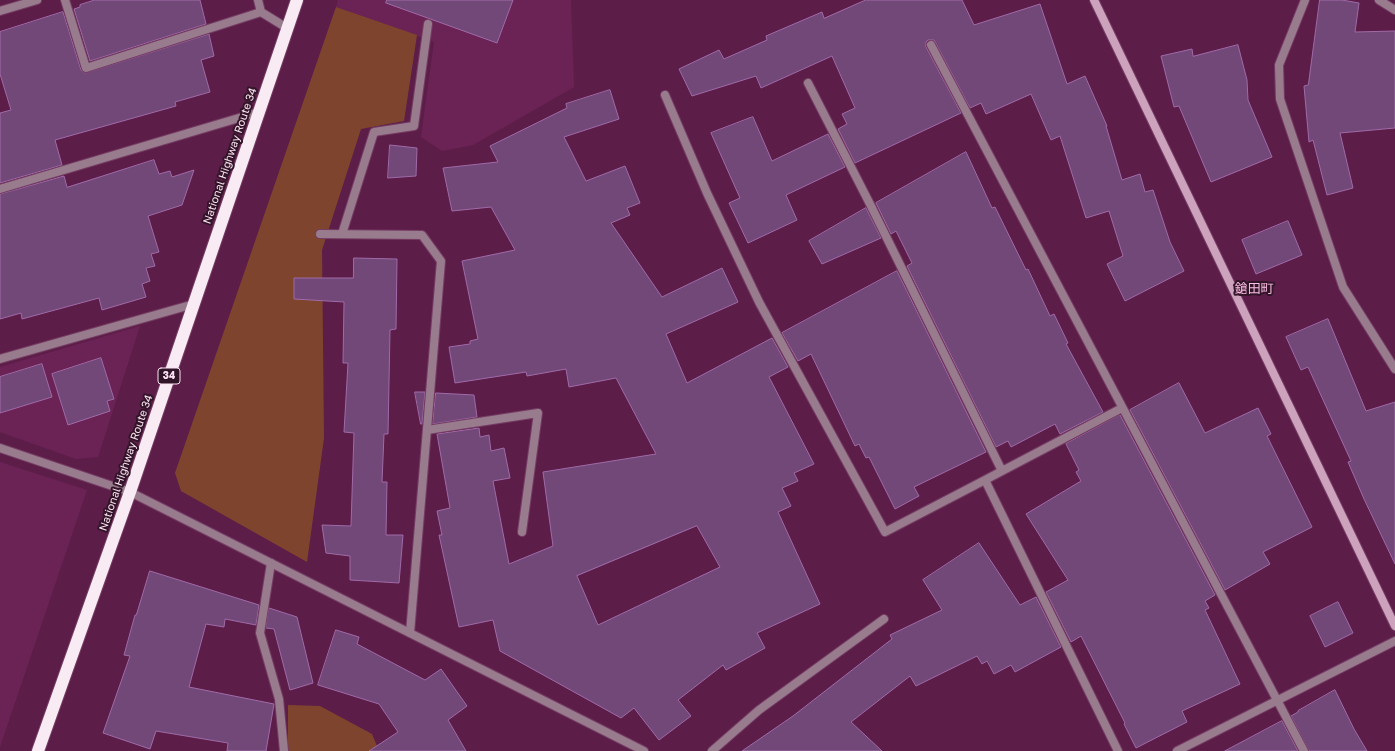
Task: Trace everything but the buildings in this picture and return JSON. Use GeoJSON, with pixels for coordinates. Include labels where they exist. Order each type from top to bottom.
{"type":"FeatureCollection","features":[{"type":"Feature","properties":{"kind":"highway","name":"National Highway Route 34"},"geometry":{"type":"LineString","coordinates":[[38,751],[130,492],[297,0]]}},
{"type":"Feature","properties":{"kind":"street"},"geometry":{"type":"LineString","coordinates":[[0,11],[37,0]]}},
{"type":"Feature","properties":{"kind":"street"},"geometry":{"type":"LineString","coordinates":[[65,0],[86,68],[261,12]]}},
{"type":"Feature","properties":{"kind":"street"},"geometry":{"type":"LineString","coordinates":[[258,0],[261,12],[288,28]]}},
{"type":"Feature","properties":{"kind":"street"},"geometry":{"type":"LineString","coordinates":[[1094,0],[1395,626]]}},
{"type":"Feature","properties":{"kind":"street"},"geometry":{"type":"LineString","coordinates":[[1305,0],[1279,65],[1280,99],[1343,287],[1395,369]]}},
{"type":"Feature","properties":{"kind":"street"},"geometry":{"type":"LineString","coordinates":[[1379,0],[1395,10]]}},
{"type":"Feature","properties":{"kind":"street"},"geometry":{"type":"LineString","coordinates":[[342,234],[374,132],[414,126],[428,24]]}},
{"type":"Feature","properties":{"kind":"street"},"geometry":{"type":"LineString","coordinates":[[931,45],[1304,751]]}},
{"type":"Feature","properties":{"kind":"street"},"geometry":{"type":"LineString","coordinates":[[808,83],[872,208],[1002,471]]}},
{"type":"Feature","properties":{"kind":"street"},"geometry":{"type":"LineString","coordinates":[[665,95],[707,193],[759,302],[886,532],[1122,408]]}},
{"type":"Feature","properties":{"kind":"street"},"geometry":{"type":"LineString","coordinates":[[0,189],[259,112]]}},
{"type":"Feature","properties":{"kind":"street"},"geometry":{"type":"LineString","coordinates":[[320,234],[422,235],[441,261],[410,633]]}},
{"type":"Feature","properties":{"kind":"street"},"geometry":{"type":"LineString","coordinates":[[0,359],[194,304]]}},
{"type":"Feature","properties":{"kind":"street"},"geometry":{"type":"LineString","coordinates":[[427,430],[538,414],[522,532]]}},
{"type":"Feature","properties":{"kind":"street"},"geometry":{"type":"LineString","coordinates":[[0,448],[130,492],[644,751]]}},
{"type":"Feature","properties":{"kind":"street"},"geometry":{"type":"LineString","coordinates":[[984,480],[1118,751]]}},
{"type":"Feature","properties":{"kind":"street"},"geometry":{"type":"LineString","coordinates":[[271,563],[260,633],[279,699],[284,751]]}},
{"type":"Feature","properties":{"kind":"street"},"geometry":{"type":"LineString","coordinates":[[712,751],[759,710],[884,619]]}},
{"type":"Feature","properties":{"kind":"street"},"geometry":{"type":"LineString","coordinates":[[1177,751],[1395,641]]}},
{"type":"Feature","properties":{"kind":"shaded area"},"geometry":{"type":"Polygon","coordinates":[[[338,0],[571,0],[574,87],[473,145],[442,151],[421,137],[434,42],[336,7],[338,0]]]}},
{"type":"Feature","properties":{"kind":"shaded area"},"geometry":{"type":"Polygon","coordinates":[[[336,7],[417,35],[404,121],[361,129],[322,250],[324,438],[307,562],[181,491],[175,473],[336,7]]]}},
{"type":"Feature","properties":{"kind":"shaded area"},"geometry":{"type":"Polygon","coordinates":[[[140,326],[98,457],[76,459],[0,432],[0,367],[140,326]]]}},
{"type":"Feature","properties":{"kind":"shaded area"},"geometry":{"type":"Polygon","coordinates":[[[0,462],[87,490],[0,747],[0,462]]]}},
{"type":"Feature","properties":{"kind":"shaded area"},"geometry":{"type":"Polygon","coordinates":[[[288,705],[320,706],[372,734],[379,751],[288,751],[288,705]]]}},
{"type":"Feature","properties":{"kind":"district","name":"鎗田町"},"geometry":{"type":"Point","coordinates":[1254,289]}}]}
